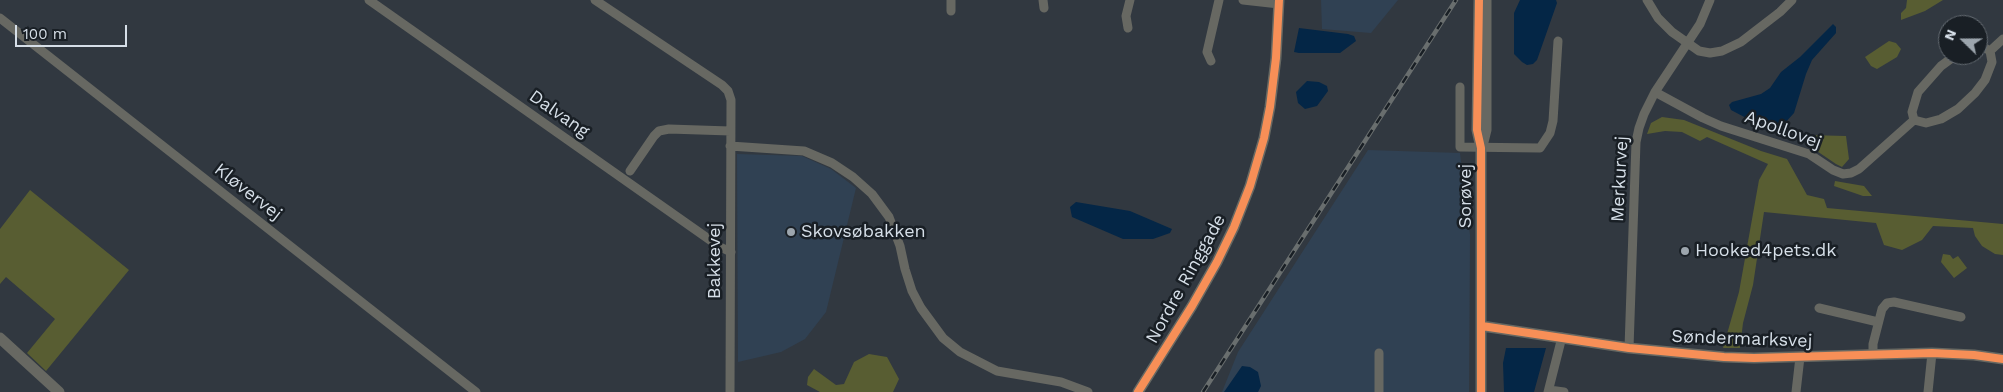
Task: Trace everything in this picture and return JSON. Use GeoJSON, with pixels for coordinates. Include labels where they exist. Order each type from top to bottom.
{"type":"FeatureCollection","features":[{"type":"Feature","properties":{"kind":"street","name":"Dalvang"},"geometry":{"type":"LineString","coordinates":[[369,0],[720,248],[731,252]]}},
{"type":"Feature","properties":{"kind":"street","name":"Bakkevej"},"geometry":{"type":"LineString","coordinates":[[595,0],[722,85],[728,91],[731,100],[730,392]]}},
{"type":"Feature","properties":{"kind":"street"},"geometry":{"type":"LineString","coordinates":[[951,0],[951,11]]}},
{"type":"Feature","properties":{"kind":"street"},"geometry":{"type":"LineString","coordinates":[[1128,28],[1126,16],[1130,0]]}},
{"type":"Feature","properties":{"kind":"street"},"geometry":{"type":"LineString","coordinates":[[1211,62],[1207,52],[1219,0]]}},
{"type":"Feature","properties":{"kind":"street"},"geometry":{"type":"LineString","coordinates":[[1243,0],[1279,2]]}},
{"type":"Feature","properties":{"kind":"street","name":"Sorøvej"},"geometry":{"type":"LineString","coordinates":[[1479,0],[1477,130],[1481,148],[1481,392]]}},
{"type":"Feature","properties":{"kind":"street","name":"Sorøvej"},"geometry":{"type":"LineString","coordinates":[[1481,148],[1486,130],[1486,0]]}},
{"type":"Feature","properties":{"kind":"street"},"geometry":{"type":"LineString","coordinates":[[1647,0],[1658,18],[1672,32],[1704,52],[1722,51],[1741,42],[1780,12],[1792,0]]}},
{"type":"Feature","properties":{"kind":"street","name":"Merkurvej"},"geometry":{"type":"LineString","coordinates":[[1629,348],[1636,142],[1644,114],[1655,92],[1700,24],[1710,0]]}},
{"type":"Feature","properties":{"kind":"street","name":"Nordre Ringgade"},"geometry":{"type":"LineString","coordinates":[[1138,392],[1217,262],[1234,227],[1250,186],[1264,138],[1270,108],[1276,58],[1279,2]]}},
{"type":"Feature","properties":{"kind":"street","name":"Kløvervej"},"geometry":{"type":"LineString","coordinates":[[0,18],[476,392]]}},
{"type":"Feature","properties":{"kind":"street"},"geometry":{"type":"LineString","coordinates":[[1942,65],[1918,92],[1912,112],[1914,120],[1926,123],[1941,119],[1958,109],[1975,94],[1991,67],[1992,57],[1990,51],[2003,39]]}},
{"type":"Feature","properties":{"kind":"street","name":"Sorøvej"},"geometry":{"type":"LineString","coordinates":[[1460,87],[1460,147],[1540,148],[1550,132],[1553,121],[1558,41]]}},
{"type":"Feature","properties":{"kind":"street","name":"Apollovej"},"geometry":{"type":"LineString","coordinates":[[1655,92],[1721,126],[1809,154],[1842,174],[1860,169],[1914,120]]}},
{"type":"Feature","properties":{"kind":"street"},"geometry":{"type":"LineString","coordinates":[[630,171],[659,131],[669,129],[730,131]]}},
{"type":"Feature","properties":{"kind":"street"},"geometry":{"type":"LineString","coordinates":[[730,146],[804,151],[832,163],[854,177],[872,194],[889,217],[900,246],[912,290],[925,314],[943,338],[960,352],[997,371],[1061,382],[1088,392]]}},
{"type":"Feature","properties":{"kind":"street"},"geometry":{"type":"LineString","coordinates":[[1873,355],[1873,344],[1882,309],[1890,302],[1961,317]]}},
{"type":"Feature","properties":{"kind":"street","name":"Søndermarksvej"},"geometry":{"type":"LineString","coordinates":[[1820,308],[1878,322]]}},
{"type":"Feature","properties":{"kind":"street","name":"Søndermarksvej"},"geometry":{"type":"LineString","coordinates":[[1482,326],[1629,348],[1724,357],[1932,353],[1974,355],[2003,359]]}},
{"type":"Feature","properties":{"kind":"street"},"geometry":{"type":"LineString","coordinates":[[0,338],[59,392]]}},
{"type":"Feature","properties":{"kind":"street"},"geometry":{"type":"LineString","coordinates":[[1562,338],[1548,391],[1564,392]]}},
{"type":"Feature","properties":{"kind":"street"},"geometry":{"type":"LineString","coordinates":[[1378,392],[1379,353]]}},
{"type":"Feature","properties":{"kind":"street"},"geometry":{"type":"LineString","coordinates":[[1928,392],[1932,353]]}},
{"type":"Feature","properties":{"kind":"street"},"geometry":{"type":"LineString","coordinates":[[1796,392],[1800,357]]}},
{"type":"Feature","properties":{"kind":"shaded area"},"geometry":{"type":"Polygon","coordinates":[[[1321,0],[1398,0],[1371,33],[1322,29],[1321,0]]]}},
{"type":"Feature","properties":{"kind":"shaded area"},"geometry":{"type":"Polygon","coordinates":[[[1368,150],[1460,153],[1470,235],[1469,392],[1222,392],[1238,352],[1368,150]]]}},
{"type":"Feature","properties":{"kind":"shaded area","name":"Skovsøbakken"},"geometry":{"type":"Polygon","coordinates":[[[737,154],[802,156],[831,169],[856,188],[826,312],[805,339],[781,352],[738,362],[737,154]]]}},
{"type":"Feature","properties":{"kind":"green space"},"geometry":{"type":"Polygon","coordinates":[[[1907,0],[1943,0],[1925,11],[1901,20],[1901,13],[1906,8],[1907,0]]]}},
{"type":"Feature","properties":{"kind":"green space"},"geometry":{"type":"Polygon","coordinates":[[[1889,41],[1896,43],[1901,49],[1897,57],[1877,69],[1871,66],[1865,57],[1889,41]]]}},
{"type":"Feature","properties":{"kind":"green space"},"geometry":{"type":"Polygon","coordinates":[[[1662,117],[1684,120],[1761,151],[1787,159],[1807,195],[1824,199],[1827,208],[2003,224],[2003,255],[1995,254],[1982,246],[1975,236],[1973,228],[1933,226],[1922,240],[1902,250],[1884,245],[1876,223],[1764,212],[1753,285],[1743,323],[1740,348],[1723,348],[1739,292],[1759,180],[1768,164],[1707,137],[1700,141],[1682,132],[1665,131],[1647,134],[1651,123],[1662,117]]]}},
{"type":"Feature","properties":{"kind":"green space"},"geometry":{"type":"Polygon","coordinates":[[[1807,135],[1846,136],[1849,159],[1842,167],[1836,164],[1805,143],[1807,135]]]}},
{"type":"Feature","properties":{"kind":"green space"},"geometry":{"type":"Polygon","coordinates":[[[1835,181],[1864,186],[1872,196],[1863,196],[1834,186],[1835,181]]]}},
{"type":"Feature","properties":{"kind":"green space"},"geometry":{"type":"Polygon","coordinates":[[[30,190],[129,270],[46,371],[27,353],[55,319],[6,277],[0,284],[0,229],[30,190]]]}},
{"type":"Feature","properties":{"kind":"green space"},"geometry":{"type":"Polygon","coordinates":[[[1943,254],[1950,255],[1953,259],[1958,256],[1967,268],[1954,278],[1941,262],[1943,254]]]}},
{"type":"Feature","properties":{"kind":"green space"},"geometry":{"type":"Polygon","coordinates":[[[869,354],[887,357],[899,379],[893,392],[820,392],[807,385],[808,377],[814,369],[836,385],[844,384],[854,362],[869,354]]]}},
{"type":"Feature","properties":{"kind":"water"},"geometry":{"type":"Polygon","coordinates":[[[1520,0],[1556,0],[1557,3],[1537,60],[1533,64],[1527,65],[1514,54],[1514,13],[1520,0]]]}},
{"type":"Feature","properties":{"kind":"water"},"geometry":{"type":"Polygon","coordinates":[[[1833,24],[1836,27],[1836,33],[1812,60],[1794,113],[1784,124],[1779,126],[1750,120],[1731,110],[1729,105],[1732,102],[1761,94],[1770,88],[1781,72],[1800,57],[1833,24]]]}},
{"type":"Feature","properties":{"kind":"water"},"geometry":{"type":"Polygon","coordinates":[[[1299,28],[1348,34],[1354,36],[1356,41],[1340,53],[1294,52],[1299,28]]]}},
{"type":"Feature","properties":{"kind":"water"},"geometry":{"type":"Polygon","coordinates":[[[1307,81],[1319,82],[1327,86],[1328,91],[1317,106],[1305,109],[1298,103],[1296,92],[1307,81]]]}},
{"type":"Feature","properties":{"kind":"water"},"geometry":{"type":"Polygon","coordinates":[[[1076,202],[1130,211],[1172,229],[1170,233],[1153,239],[1123,239],[1072,217],[1070,207],[1076,202]]]}},
{"type":"Feature","properties":{"kind":"water"},"geometry":{"type":"Polygon","coordinates":[[[1506,348],[1546,348],[1534,392],[1504,392],[1503,363],[1506,348]]]}},
{"type":"Feature","properties":{"kind":"water"},"geometry":{"type":"Polygon","coordinates":[[[1242,366],[1250,367],[1258,372],[1261,386],[1258,392],[1224,392],[1242,366]]]}},
{"type":"Feature","properties":{"kind":"railway"},"geometry":{"type":"LineString","coordinates":[[1203,392],[1456,0]]}},
{"type":"Feature","properties":{"kind":"cycle path"},"geometry":{"type":"LineString","coordinates":[[1138,392],[1217,262],[1234,227],[1250,186],[1264,138],[1270,107],[1276,58],[1279,0]]}},
{"type":"Feature","properties":{"kind":"cycle path"},"geometry":{"type":"LineString","coordinates":[[1479,0],[1477,130],[1481,148],[1481,392]]}},
{"type":"Feature","properties":{"kind":"cycle path"},"geometry":{"type":"LineString","coordinates":[[1482,326],[1629,348],[1724,357],[1754,358],[1932,353],[1974,355],[2003,359]]}},
{"type":"Feature","properties":{"kind":"place","name":"Skovsøbakken"},"geometry":{"type":"Point","coordinates":[791,232]}},
{"type":"Feature","properties":{"kind":"place","name":"Hooked4pets.dk"},"geometry":{"type":"Point","coordinates":[1685,251]}}]}
